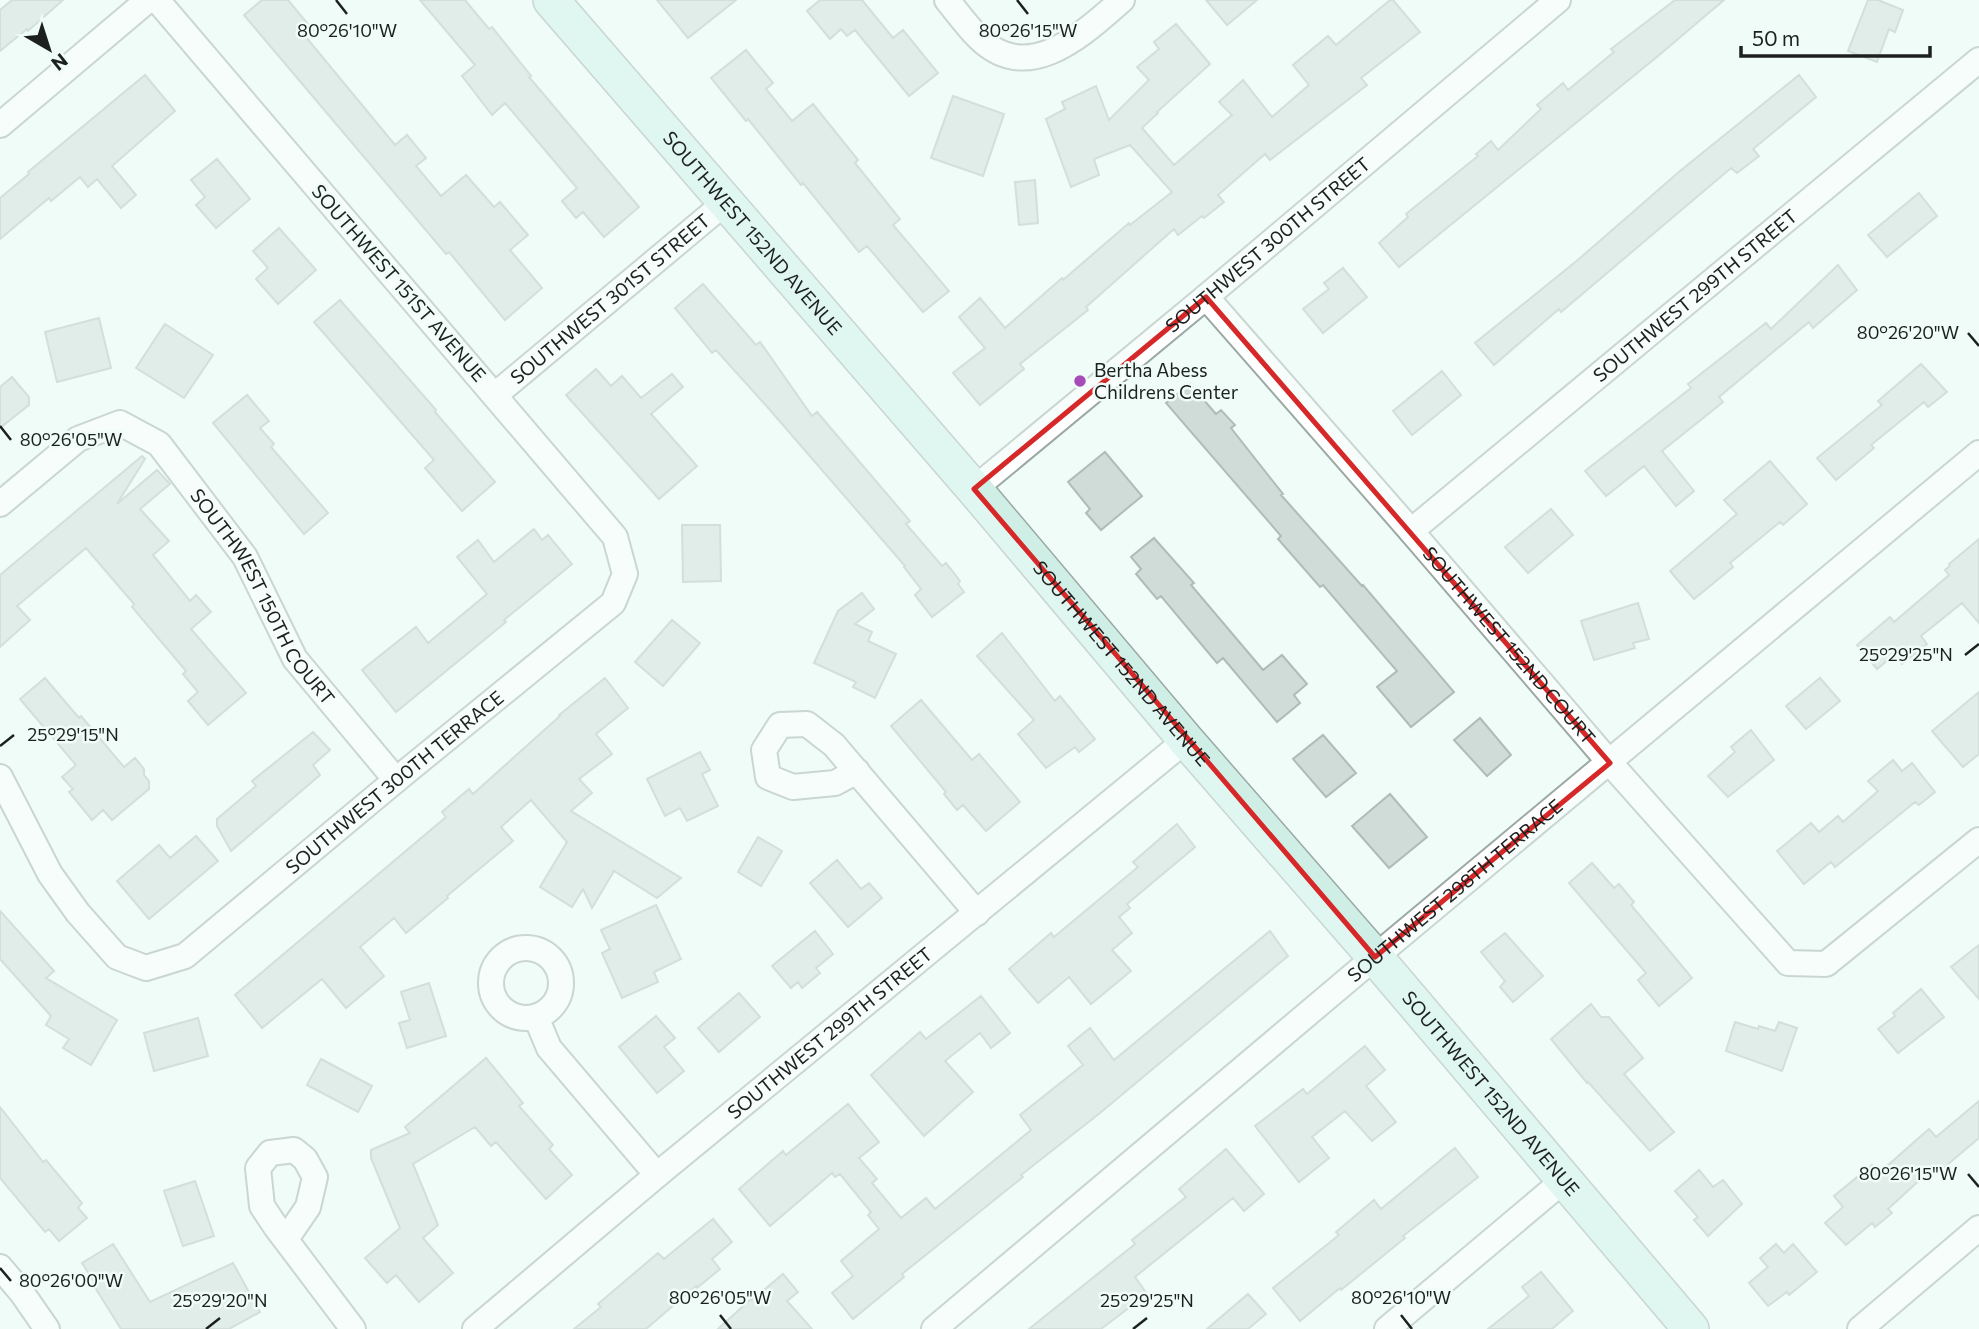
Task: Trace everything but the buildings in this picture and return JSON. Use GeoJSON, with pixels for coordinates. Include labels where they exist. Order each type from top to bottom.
{"type":"FeatureCollection","features":[{"type":"Feature","properties":{"kind":"street"},"geometry":{"type":"LineString","coordinates":[[0,125],[148,0]]}},
{"type":"Feature","properties":{"kind":"street","name":"SOUTHWEST 151ST AVENUE"},"geometry":{"type":"LineString","coordinates":[[157,0],[615,537],[625,574]]}},
{"type":"Feature","properties":{"kind":"street"},"geometry":{"type":"LineString","coordinates":[[947,0],[979,38],[995,50],[1023,57],[1057,50],[1076,39],[1122,0]]}},
{"type":"Feature","properties":{"kind":"street","name":"SOUTHWEST 300TH STREET"},"geometry":{"type":"LineString","coordinates":[[974,489],[1558,0]]}},
{"type":"Feature","properties":{"kind":"street","name":"SOUTHWEST 152ND AVENUE"},"geometry":{"type":"LineString","coordinates":[[556,2],[1691,1329]]}},
{"type":"Feature","properties":{"kind":"street","name":"SOUTHWEST 299TH STREET"},"geometry":{"type":"LineString","coordinates":[[1411,531],[1979,60]]}},
{"type":"Feature","properties":{"kind":"street","name":"SOUTHWEST 301ST STREET"},"geometry":{"type":"LineString","coordinates":[[495,395],[726,202]]}},
{"type":"Feature","properties":{"kind":"street","name":"SOUTHWEST 152ND COURT"},"geometry":{"type":"LineString","coordinates":[[1206,297],[1610,763],[1788,962],[1826,964],[1979,840]]}},
{"type":"Feature","properties":{"kind":"street","name":"SOUTHWEST 150TH COURT"},"geometry":{"type":"LineString","coordinates":[[0,504],[78,439],[120,423],[159,444],[245,557],[295,659],[396,780]]}},
{"type":"Feature","properties":{"kind":"street","name":"SOUTHWEST 298TH TERRACE"},"geometry":{"type":"LineString","coordinates":[[934,1329],[1979,453]]}},
{"type":"Feature","properties":{"kind":"street","name":"SOUTHWEST 300TH TERRACE"},"geometry":{"type":"LineString","coordinates":[[0,776],[50,874],[78,913],[117,957],[146,968],[186,956],[613,603],[625,574]]}},
{"type":"Feature","properties":{"kind":"street","name":"SOUTHWEST 299TH STREET"},"geometry":{"type":"LineString","coordinates":[[475,1329],[657,1175],[1186,740]]}},
{"type":"Feature","properties":{"kind":"street"},"geometry":{"type":"LineString","coordinates":[[858,771],[977,913]]}},
{"type":"Feature","properties":{"kind":"street"},"geometry":{"type":"LineString","coordinates":[[536,1017],[549,1048],[657,1175]]}},
{"type":"Feature","properties":{"kind":"street"},"geometry":{"type":"LineString","coordinates":[[1387,1329],[1564,1180]]}},
{"type":"Feature","properties":{"kind":"street"},"geometry":{"type":"LineString","coordinates":[[1860,1329],[1979,1228]]}},
{"type":"Feature","properties":{"kind":"street"},"geometry":{"type":"LineString","coordinates":[[286,1239],[353,1329]]}},
{"type":"Feature","properties":{"kind":"street"},"geometry":{"type":"LineString","coordinates":[[0,1268],[22,1293],[47,1329]]}},
{"type":"Feature","properties":{"kind":"highlighted area"},"geometry":{"type":"Polygon","coordinates":[[[1206,297],[1610,763],[1375,957],[974,489],[1206,297]]]}},
{"type":"Feature","properties":{"kind":"place","name":"Bertha Abess Childrens Center"},"geometry":{"type":"Point","coordinates":[1080,381]}}]}
